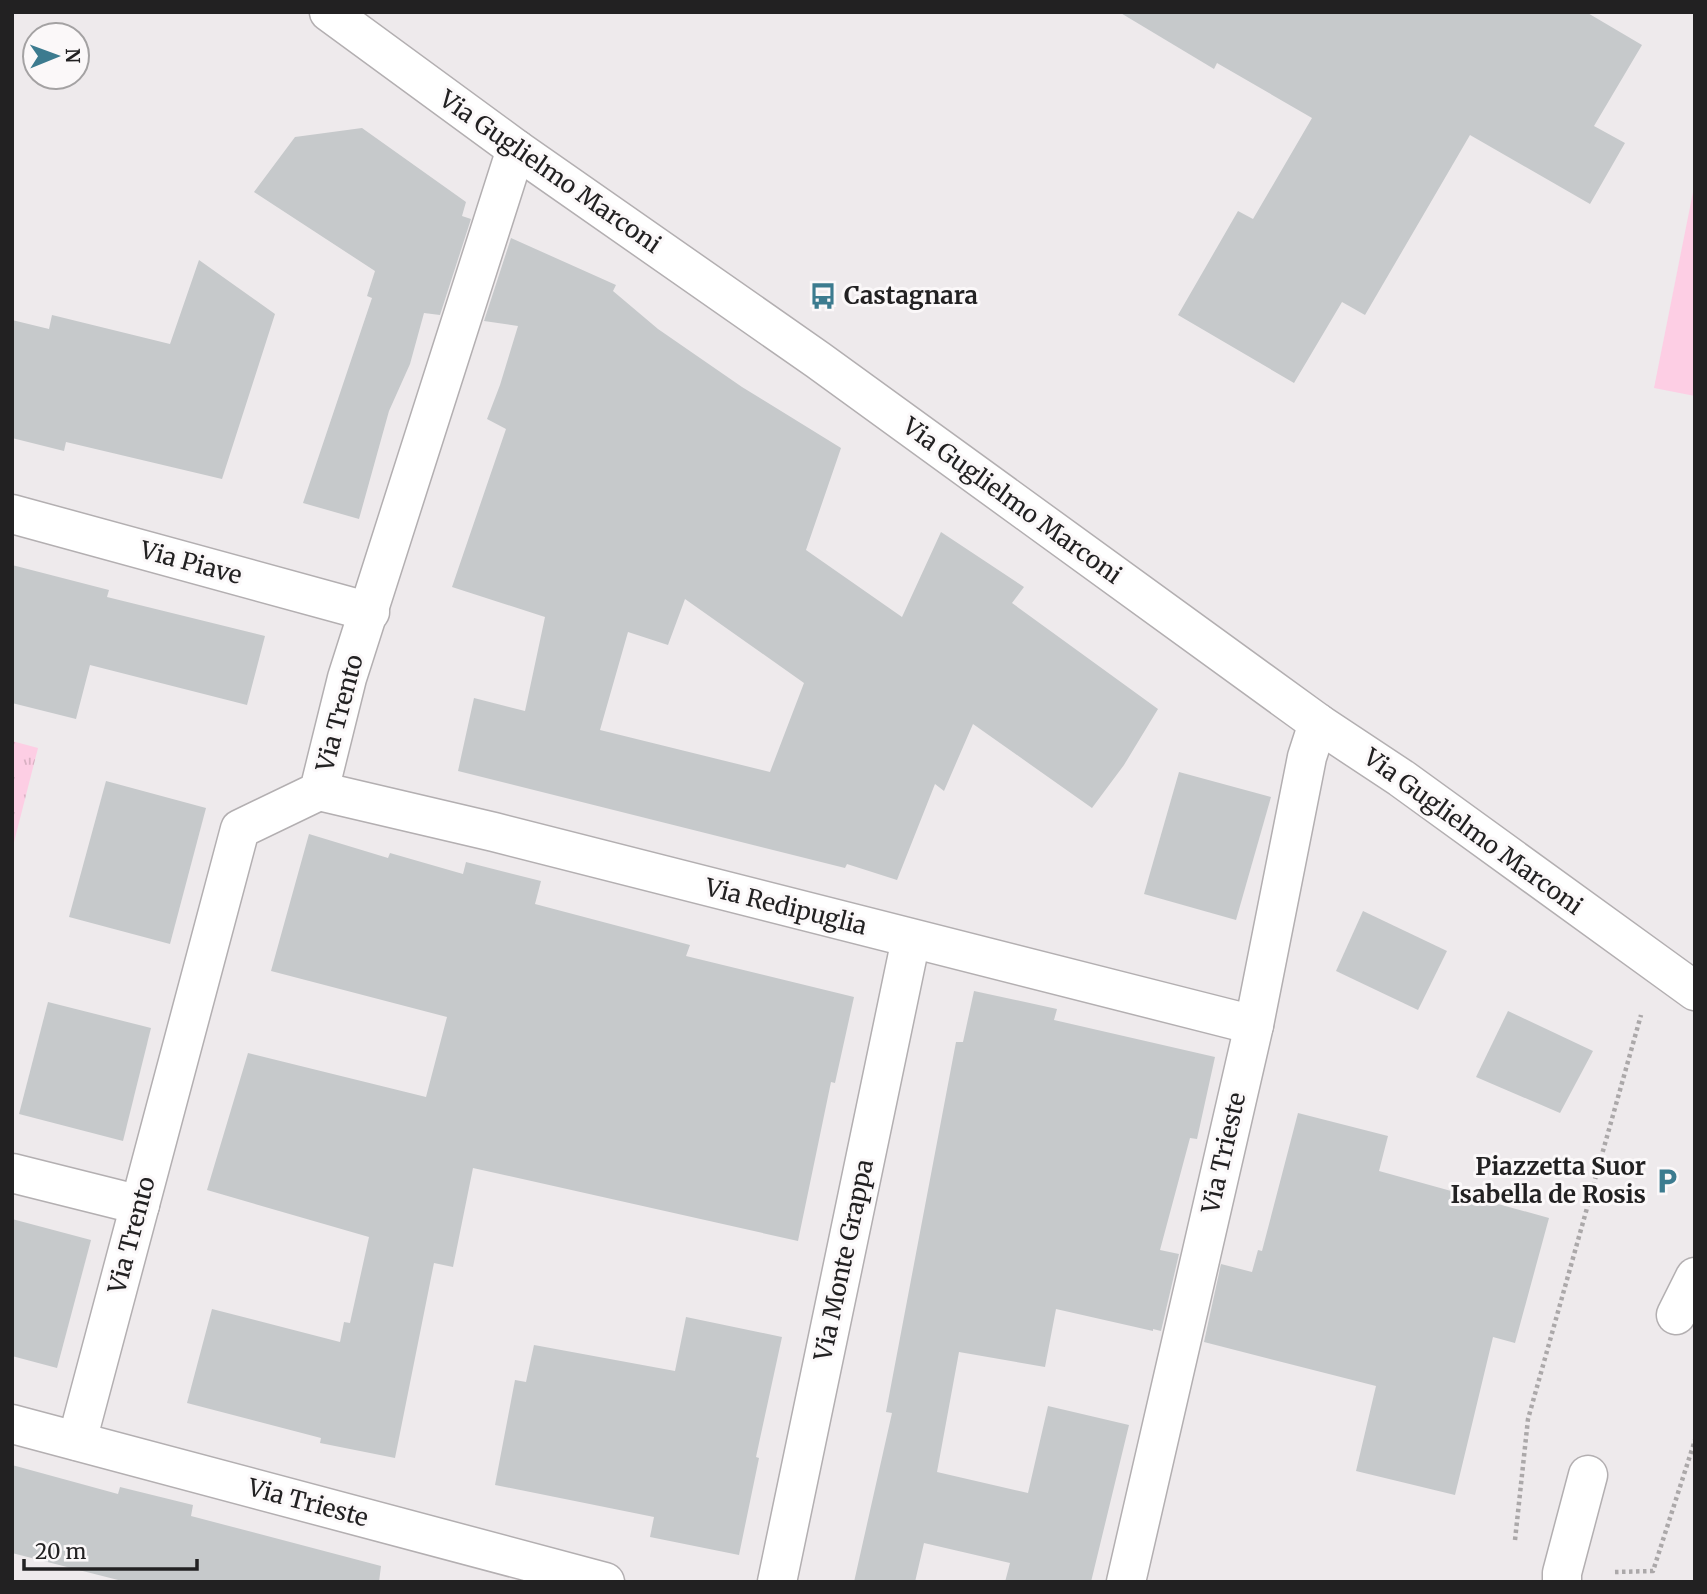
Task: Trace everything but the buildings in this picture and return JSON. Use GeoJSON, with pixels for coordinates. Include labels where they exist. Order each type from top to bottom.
{"type":"FeatureCollection","features":[{"type":"Feature","properties":{"kind":"street","name":"Via Guglielmo Marconi"},"geometry":{"type":"LineString","coordinates":[[329,12],[516,149],[818,360],[1318,723],[1401,778],[1695,991]]}},
{"type":"Feature","properties":{"kind":"street","name":"Via Trento"},"geometry":{"type":"LineString","coordinates":[[77,1441],[240,829],[319,791],[346,678],[516,149]]}},
{"type":"Feature","properties":{"kind":"street","name":"Via Piave"},"geometry":{"type":"LineString","coordinates":[[12,514],[369,612]]}},
{"type":"Feature","properties":{"kind":"street","name":"Via Trieste"},"geometry":{"type":"LineString","coordinates":[[1126,1582],[1254,1025],[1307,757],[1318,723]]}},
{"type":"Feature","properties":{"kind":"street","name":"Via Redipuglia"},"geometry":{"type":"LineString","coordinates":[[319,791],[494,832],[1254,1025]]}},
{"type":"Feature","properties":{"kind":"street","name":"Via Monte Grappa"},"geometry":{"type":"LineString","coordinates":[[777,1582],[911,939]]}},
{"type":"Feature","properties":{"kind":"street"},"geometry":{"type":"LineString","coordinates":[[12,1173],[140,1205]]}},
{"type":"Feature","properties":{"kind":"street"},"geometry":{"type":"LineString","coordinates":[[1676,1314],[1695,1277]]}},
{"type":"Feature","properties":{"kind":"street","name":"Via Trieste"},"geometry":{"type":"LineString","coordinates":[[12,1424],[605,1582]]}},
{"type":"Feature","properties":{"kind":"street"},"geometry":{"type":"LineString","coordinates":[[1562,1577],[1588,1475]]}},
{"type":"Feature","properties":{"kind":"path"},"geometry":{"type":"LineString","coordinates":[[1515,1541],[1528,1419],[1643,1010]]}},
{"type":"Feature","properties":{"kind":"path"},"geometry":{"type":"LineString","coordinates":[[1562,1577],[1653,1571],[1695,1440]]}},
{"type":"Feature","properties":{"kind":"green space"},"geometry":{"type":"Polygon","coordinates":[[[1695,182],[1695,396],[1654,388],[1695,182]]]}},
{"type":"Feature","properties":{"kind":"green space"},"geometry":{"type":"Polygon","coordinates":[[[12,741],[38,748],[12,850],[12,741]]]}},
{"type":"Feature","properties":{"kind":"place","name":"Castagnara"},"geometry":{"type":"Point","coordinates":[823,296]}},
{"type":"Feature","properties":{"kind":"place","name":"Piazzetta Suor Isabella de Rosis"},"geometry":{"type":"Point","coordinates":[1667,1181]}}]}
